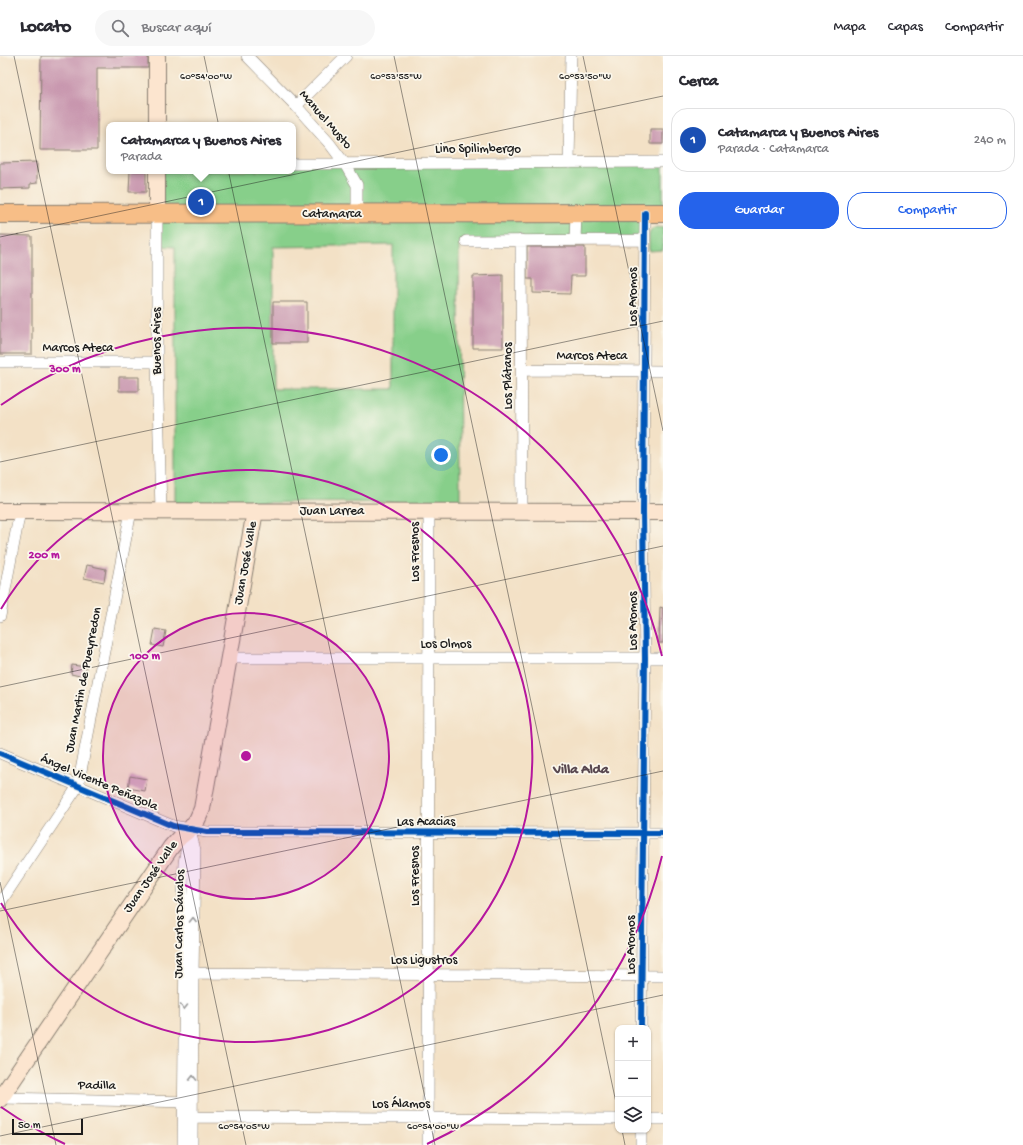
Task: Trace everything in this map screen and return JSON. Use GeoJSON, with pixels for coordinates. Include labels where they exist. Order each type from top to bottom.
{"type":"FeatureCollection","features":[{"type":"Feature","properties":{"kind":"main road","name":"Catamarca"},"geometry":{"type":"LineString","coordinates":[[0,214],[663,213]]}},
{"type":"Feature","properties":{"kind":"street"},"geometry":{"type":"LineString","coordinates":[[157,56],[157,122]]}},
{"type":"Feature","properties":{"kind":"street","name":"Manuel Musto"},"geometry":{"type":"LineString","coordinates":[[247,56],[296,106],[330,144],[345,164],[357,185],[357,214]]}},
{"type":"Feature","properties":{"kind":"street"},"geometry":{"type":"LineString","coordinates":[[296,106],[346,56]]}},
{"type":"Feature","properties":{"kind":"street"},"geometry":{"type":"LineString","coordinates":[[569,163],[571,56]]}},
{"type":"Feature","properties":{"kind":"street","name":"Lino Spilimbergo"},"geometry":{"type":"LineString","coordinates":[[296,164],[663,162]]}},
{"type":"Feature","properties":{"kind":"street","name":"Buenos Aires"},"geometry":{"type":"LineString","coordinates":[[157,174],[157,362],[161,511]]}},
{"type":"Feature","properties":{"kind":"street"},"geometry":{"type":"LineString","coordinates":[[576,214],[576,240]]}},
{"type":"Feature","properties":{"kind":"street","name":"Los Aromos"},"geometry":{"type":"LineString","coordinates":[[642,1025],[645,214]]}},
{"type":"Feature","properties":{"kind":"street","name":"Los Plátanos"},"geometry":{"type":"LineString","coordinates":[[521,240],[522,511]]}},
{"type":"Feature","properties":{"kind":"street"},"geometry":{"type":"LineString","coordinates":[[466,241],[644,240]]}},
{"type":"Feature","properties":{"kind":"street","name":"Marcos Ateca"},"geometry":{"type":"LineString","coordinates":[[0,362],[157,362]]}},
{"type":"Feature","properties":{"kind":"street","name":"Marcos Ateca"},"geometry":{"type":"LineString","coordinates":[[522,370],[663,371]]}},
{"type":"Feature","properties":{"kind":"street","name":"Juan Larrea"},"geometry":{"type":"LineString","coordinates":[[0,511],[663,512]]}},
{"type":"Feature","properties":{"kind":"street"},"geometry":{"type":"LineString","coordinates":[[0,616],[20,511]]}},
{"type":"Feature","properties":{"kind":"street","name":"Juan Martin de Pueyrredon"},"geometry":{"type":"LineString","coordinates":[[0,903],[78,786],[131,511]]}},
{"type":"Feature","properties":{"kind":"street","name":"Juan José Valle"},"geometry":{"type":"LineString","coordinates":[[0,1098],[171,847],[190,829],[197,820],[202,809],[256,511]]}},
{"type":"Feature","properties":{"kind":"street","name":"Los Fresnos"},"geometry":{"type":"LineString","coordinates":[[428,1145],[429,511]]}},
{"type":"Feature","properties":{"kind":"street","name":"Los Olmos"},"geometry":{"type":"LineString","coordinates":[[229,658],[663,658]]}},
{"type":"Feature","properties":{"kind":"street","name":"Ángel Vicente Peñazola"},"geometry":{"type":"LineString","coordinates":[[0,753],[173,826],[190,829]]}},
{"type":"Feature","properties":{"kind":"street","name":"Las Acacias"},"geometry":{"type":"LineString","coordinates":[[190,829],[208,832],[663,834]]}},
{"type":"Feature","properties":{"kind":"street","name":"Juan Carlos Dávalos"},"geometry":{"type":"LineString","coordinates":[[190,829],[195,850],[188,973],[188,1117],[192,1145]]}},
{"type":"Feature","properties":{"kind":"street","name":"Los Ligustros"},"geometry":{"type":"LineString","coordinates":[[188,973],[663,976]]}},
{"type":"Feature","properties":{"kind":"street","name":"Padilla"},"geometry":{"type":"LineString","coordinates":[[0,1098],[188,1102]]}},
{"type":"Feature","properties":{"kind":"street","name":"Juan Carlos Dávalos"},"geometry":{"type":"LineString","coordinates":[[183,1145],[188,1117]]}},
{"type":"Feature","properties":{"kind":"street","name":"Los Álamos"},"geometry":{"type":"LineString","coordinates":[[188,1117],[615,1119]]}},
{"type":"Feature","properties":{"kind":"street"},"geometry":{"type":"LineString","coordinates":[[651,1119],[663,1119]]}},
{"type":"Feature","properties":{"kind":"street"},"geometry":{"type":"LineString","coordinates":[[641,1133],[641,1145]]}},
{"type":"Feature","properties":{"kind":"green space"},"geometry":{"type":"Polygon","coordinates":[[[663,162],[663,213],[645,214],[644,240],[467,241],[459,245],[460,502],[175,503],[175,247],[157,246],[157,174],[296,174],[296,164],[663,162]],[[393,245],[273,247],[273,389],[393,389],[393,245]]]}},
{"type":"Feature","properties":{"kind":"green space"},"geometry":{"type":"Polygon","coordinates":[[[657,227],[663,228],[663,250],[649,251],[649,234],[652,229],[657,227]]]}},
{"type":"Feature","properties":{"kind":"building"},"geometry":{"type":"Polygon","coordinates":[[[41,56],[148,56],[148,68],[97,68],[97,150],[40,150],[41,56]]]}},
{"type":"Feature","properties":{"kind":"building"},"geometry":{"type":"Polygon","coordinates":[[[650,129],[663,129],[663,144],[650,144],[650,129]]]}},
{"type":"Feature","properties":{"kind":"building"},"geometry":{"type":"Polygon","coordinates":[[[37,162],[37,183],[30,184],[30,188],[0,189],[0,163],[37,162]]]}},
{"type":"Feature","properties":{"kind":"building"},"geometry":{"type":"Polygon","coordinates":[[[130,174],[146,174],[146,192],[129,192],[130,174]]]}},
{"type":"Feature","properties":{"kind":"building"},"geometry":{"type":"Polygon","coordinates":[[[0,235],[32,236],[32,354],[0,354],[0,235]]]}},
{"type":"Feature","properties":{"kind":"building"},"geometry":{"type":"Polygon","coordinates":[[[527,247],[585,247],[585,276],[571,276],[570,294],[533,293],[533,279],[527,279],[527,247]]]}},
{"type":"Feature","properties":{"kind":"building"},"geometry":{"type":"Polygon","coordinates":[[[503,275],[503,348],[473,348],[473,276],[503,275]]]}},
{"type":"Feature","properties":{"kind":"building"},"geometry":{"type":"Polygon","coordinates":[[[273,302],[307,302],[307,343],[273,343],[273,302]]]}},
{"type":"Feature","properties":{"kind":"building"},"geometry":{"type":"Polygon","coordinates":[[[119,377],[139,377],[139,391],[119,391],[119,377]]]}},
{"type":"Feature","properties":{"kind":"building"},"geometry":{"type":"Polygon","coordinates":[[[87,565],[106,569],[104,582],[84,578],[87,565]]]}},
{"type":"Feature","properties":{"kind":"building"},"geometry":{"type":"Polygon","coordinates":[[[660,607],[663,608],[663,643],[659,643],[660,607]]]}},
{"type":"Feature","properties":{"kind":"building"},"geometry":{"type":"Polygon","coordinates":[[[155,629],[166,631],[163,647],[152,645],[155,629]]]}},
{"type":"Feature","properties":{"kind":"building"},"geometry":{"type":"Polygon","coordinates":[[[72,665],[86,667],[84,677],[71,674],[72,665]]]}},
{"type":"Feature","properties":{"kind":"building"},"geometry":{"type":"Polygon","coordinates":[[[130,776],[147,779],[145,791],[128,788],[130,776]]]}},
{"type":"Feature","properties":{"kind":"cycle path"},"geometry":{"type":"LineString","coordinates":[[641,1025],[645,658],[643,512],[645,213]]}},
{"type":"Feature","properties":{"kind":"cycle path"},"geometry":{"type":"LineString","coordinates":[[0,753],[173,826],[207,832],[663,833]]}},
{"type":"Feature","properties":{"kind":"place","name":"Catamarca y Buenos Aires"},"geometry":{"type":"Point","coordinates":[201,202]}},
{"type":"Feature","properties":{"kind":"district","name":"Villa Alda"},"geometry":{"type":"Point","coordinates":[581,770]}}]}
